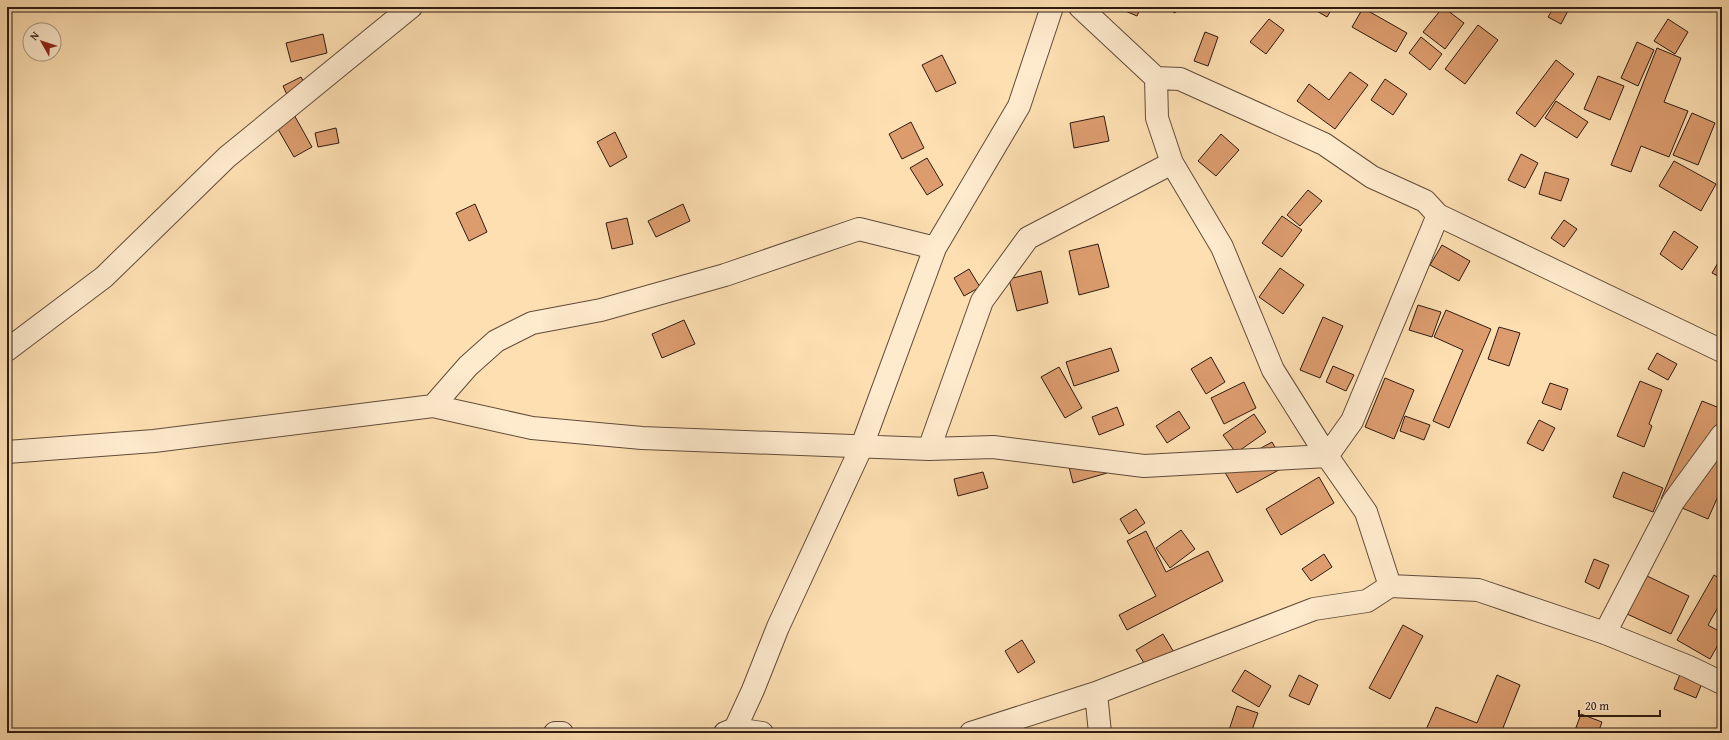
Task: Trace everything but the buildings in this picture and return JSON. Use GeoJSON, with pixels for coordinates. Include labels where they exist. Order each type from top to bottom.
{"type":"FeatureCollection","features":[{"type":"Feature","properties":{"kind":"street"},"geometry":{"type":"LineString","coordinates":[[7,350],[104,277],[227,157],[411,7]]}},
{"type":"Feature","properties":{"kind":"street"},"geometry":{"type":"LineString","coordinates":[[762,733],[730,731],[753,690],[778,627],[862,446],[935,248],[1019,106],[1052,7]]}},
{"type":"Feature","properties":{"kind":"street"},"geometry":{"type":"LineString","coordinates":[[1080,7],[1156,78],[1180,79],[1324,144],[1372,177],[1425,201],[1438,215],[1722,351]]}},
{"type":"Feature","properties":{"kind":"street"},"geometry":{"type":"LineString","coordinates":[[1156,78],[1158,118],[1172,163],[1222,247],[1273,370],[1327,456],[1366,512],[1390,586]]}},
{"type":"Feature","properties":{"kind":"street"},"geometry":{"type":"LineString","coordinates":[[929,449],[982,301],[1028,238],[1172,163]]}},
{"type":"Feature","properties":{"kind":"street"},"geometry":{"type":"LineString","coordinates":[[1327,456],[1352,421],[1438,215]]}},
{"type":"Feature","properties":{"kind":"street"},"geometry":{"type":"LineString","coordinates":[[433,406],[468,366],[496,341],[532,323],[601,310],[718,277],[859,229],[935,248]]}},
{"type":"Feature","properties":{"kind":"street"},"geometry":{"type":"LineString","coordinates":[[7,452],[154,441],[433,406],[540,429],[642,438],[929,449],[994,447],[1144,466],[1327,456]]}},
{"type":"Feature","properties":{"kind":"street"},"geometry":{"type":"LineString","coordinates":[[1605,633],[1673,502],[1722,435]]}},
{"type":"Feature","properties":{"kind":"street"},"geometry":{"type":"LineString","coordinates":[[971,733],[1096,693],[1314,609],[1367,600],[1390,586],[1478,590],[1605,633],[1689,667],[1722,683]]}},
{"type":"Feature","properties":{"kind":"street"},"geometry":{"type":"LineString","coordinates":[[1096,693],[1100,733]]}},
{"type":"Feature","properties":{"kind":"street"},"geometry":{"type":"LineString","coordinates":[[555,733],[562,733]]}}]}
